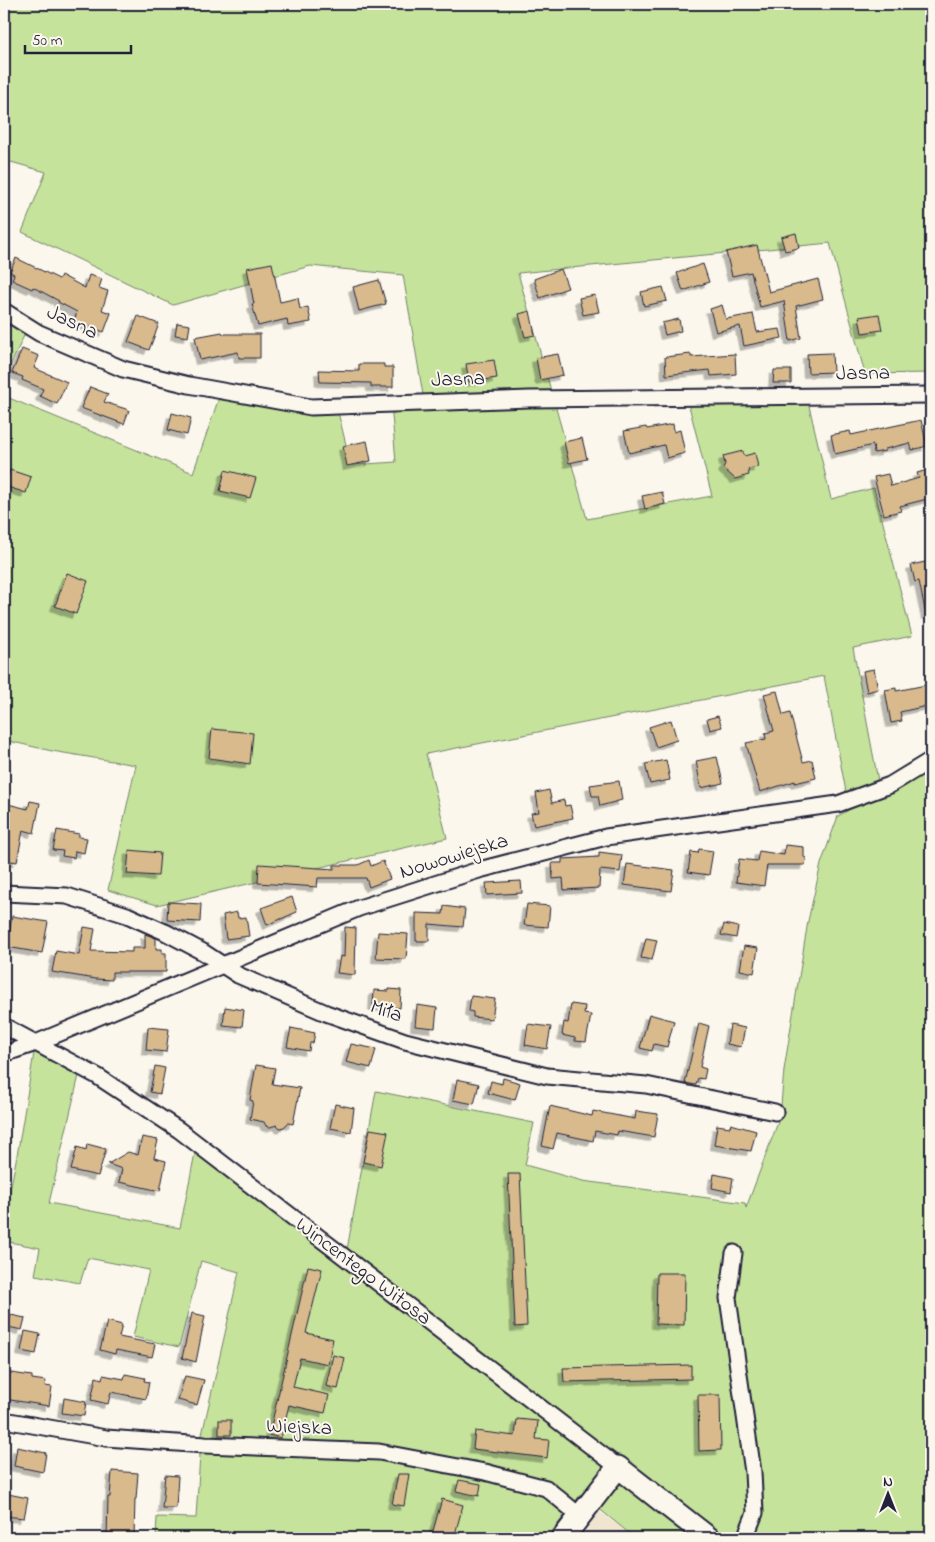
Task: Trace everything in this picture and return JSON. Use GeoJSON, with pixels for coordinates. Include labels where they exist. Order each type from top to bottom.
{"type":"FeatureCollection","features":[{"type":"Feature","properties":{"kind":"street","name":"Jasna"},"geometry":{"type":"LineString","coordinates":[[4,310],[39,333],[123,369],[189,385],[311,406],[529,399],[931,395]]}},
{"type":"Feature","properties":{"kind":"street","name":"Nowowiejska"},"geometry":{"type":"LineString","coordinates":[[4,1054],[36,1043],[359,908],[479,870],[606,837],[838,804],[890,785],[931,760]]}},
{"type":"Feature","properties":{"kind":"street","name":"Miła"},"geometry":{"type":"LineString","coordinates":[[4,893],[67,896],[127,915],[165,932],[224,965],[238,975],[326,1013],[405,1040],[547,1076],[646,1086],[774,1112]]}},
{"type":"Feature","properties":{"kind":"street","name":"Wincentego Witosa"},"geometry":{"type":"LineString","coordinates":[[4,1026],[97,1076],[179,1130],[709,1538]]}},
{"type":"Feature","properties":{"kind":"street"},"geometry":{"type":"LineString","coordinates":[[734,1254],[728,1298],[754,1472],[755,1513],[745,1538]]}},
{"type":"Feature","properties":{"kind":"street","name":"Wiejska"},"geometry":{"type":"LineString","coordinates":[[4,1420],[106,1438],[204,1445],[379,1452],[484,1472],[546,1488],[580,1516]]}},
{"type":"Feature","properties":{"kind":"street"},"geometry":{"type":"LineString","coordinates":[[563,1538],[618,1467]]}},
{"type":"Feature","properties":{"kind":"shaded area"},"geometry":{"type":"Polygon","coordinates":[[[599,1511],[635,1538],[580,1538],[599,1511]]]}},
{"type":"Feature","properties":{"kind":"green space"},"geometry":{"type":"Polygon","coordinates":[[[4,4],[931,4],[931,373],[865,374],[830,243],[518,273],[587,519],[712,496],[686,394],[806,393],[831,499],[874,488],[912,636],[853,648],[879,786],[847,797],[824,676],[426,754],[447,838],[157,905],[108,890],[136,765],[52,751],[4,740],[4,396],[193,473],[222,389],[336,404],[351,465],[396,462],[391,403],[424,401],[403,275],[310,266],[173,305],[22,232],[46,172],[4,160],[4,4]]]}},
{"type":"Feature","properties":{"kind":"green space"},"geometry":{"type":"Polygon","coordinates":[[[4,315],[27,329],[4,380],[4,315]]]}},
{"type":"Feature","properties":{"kind":"green space"},"geometry":{"type":"Polygon","coordinates":[[[931,763],[931,1538],[635,1538],[581,1494],[547,1538],[156,1538],[157,1517],[196,1518],[201,1439],[239,1272],[201,1261],[179,1347],[133,1337],[149,1270],[88,1258],[80,1283],[35,1275],[40,1248],[4,1241],[4,1221],[35,1047],[80,1071],[49,1203],[180,1228],[197,1143],[346,1255],[376,1091],[534,1123],[525,1165],[583,1181],[745,1203],[746,1208],[780,1117],[784,1070],[808,921],[821,864],[838,816],[931,763]]]}},
{"type":"Feature","properties":{"kind":"building"},"geometry":{"type":"Polygon","coordinates":[[[796,233],[799,248],[785,251],[781,237],[796,233]]]}},
{"type":"Feature","properties":{"kind":"building"},"geometry":{"type":"Polygon","coordinates":[[[757,245],[769,292],[818,279],[823,299],[796,306],[801,338],[790,341],[784,301],[760,307],[751,272],[732,276],[726,252],[757,245]]]}},
{"type":"Feature","properties":{"kind":"building"},"geometry":{"type":"Polygon","coordinates":[[[16,258],[59,279],[61,275],[85,288],[89,275],[102,279],[99,288],[108,291],[102,310],[111,313],[104,332],[74,321],[77,312],[33,287],[32,289],[12,280],[14,274],[10,272],[16,258]]]}},
{"type":"Feature","properties":{"kind":"building"},"geometry":{"type":"Polygon","coordinates":[[[272,263],[280,302],[298,298],[300,309],[308,307],[311,322],[288,326],[287,319],[258,326],[252,304],[254,304],[247,268],[272,263]]]}},
{"type":"Feature","properties":{"kind":"building"},"geometry":{"type":"Polygon","coordinates":[[[703,264],[709,282],[683,291],[677,273],[703,264]]]}},
{"type":"Feature","properties":{"kind":"building"},"geometry":{"type":"Polygon","coordinates":[[[561,269],[568,288],[540,298],[534,279],[561,269]]]}},
{"type":"Feature","properties":{"kind":"building"},"geometry":{"type":"Polygon","coordinates":[[[379,280],[386,304],[359,311],[353,287],[379,280]]]}},
{"type":"Feature","properties":{"kind":"building"},"geometry":{"type":"Polygon","coordinates":[[[663,287],[667,301],[644,306],[641,292],[663,287]]]}},
{"type":"Feature","properties":{"kind":"building"},"geometry":{"type":"Polygon","coordinates":[[[595,295],[599,312],[583,315],[579,298],[595,295]]]}},
{"type":"Feature","properties":{"kind":"building"},"geometry":{"type":"Polygon","coordinates":[[[722,305],[726,319],[753,314],[757,332],[780,329],[782,338],[744,346],[740,326],[716,332],[710,309],[722,305]]]}},
{"type":"Feature","properties":{"kind":"building"},"geometry":{"type":"Polygon","coordinates":[[[530,311],[535,335],[525,337],[519,314],[530,311]]]}},
{"type":"Feature","properties":{"kind":"building"},"geometry":{"type":"Polygon","coordinates":[[[879,314],[882,330],[862,333],[859,317],[879,314]]]}},
{"type":"Feature","properties":{"kind":"building"},"geometry":{"type":"Polygon","coordinates":[[[138,316],[159,324],[149,350],[128,342],[138,316]]]}},
{"type":"Feature","properties":{"kind":"building"},"geometry":{"type":"Polygon","coordinates":[[[679,319],[681,331],[665,335],[662,323],[679,319]]]}},
{"type":"Feature","properties":{"kind":"building"},"geometry":{"type":"Polygon","coordinates":[[[177,323],[190,325],[188,337],[175,335],[177,323]]]}},
{"type":"Feature","properties":{"kind":"building"},"geometry":{"type":"Polygon","coordinates":[[[222,332],[223,334],[260,334],[260,358],[239,358],[238,352],[200,360],[195,337],[222,332]]]}},
{"type":"Feature","properties":{"kind":"building"},"geometry":{"type":"Polygon","coordinates":[[[22,349],[39,356],[34,368],[67,382],[57,404],[40,396],[43,389],[22,380],[23,377],[12,373],[22,349]]]}},
{"type":"Feature","properties":{"kind":"building"},"geometry":{"type":"Polygon","coordinates":[[[832,353],[833,372],[808,373],[807,354],[832,353]]]}},
{"type":"Feature","properties":{"kind":"building"},"geometry":{"type":"Polygon","coordinates":[[[558,354],[563,375],[540,380],[536,358],[558,354]]]}},
{"type":"Feature","properties":{"kind":"building"},"geometry":{"type":"Polygon","coordinates":[[[691,354],[691,357],[735,354],[736,374],[711,376],[710,370],[666,375],[665,357],[691,354]]]}},
{"type":"Feature","properties":{"kind":"building"},"geometry":{"type":"Polygon","coordinates":[[[494,360],[497,378],[469,382],[466,364],[494,360]]]}},
{"type":"Feature","properties":{"kind":"building"},"geometry":{"type":"Polygon","coordinates":[[[359,364],[384,364],[384,367],[393,367],[393,387],[371,387],[371,383],[320,382],[319,370],[359,371],[359,364]]]}},
{"type":"Feature","properties":{"kind":"building"},"geometry":{"type":"Polygon","coordinates":[[[774,370],[791,370],[791,383],[773,383],[774,370]]]}},
{"type":"Feature","properties":{"kind":"building"},"geometry":{"type":"Polygon","coordinates":[[[90,387],[108,394],[104,402],[129,410],[124,424],[81,408],[90,387]]]}},
{"type":"Feature","properties":{"kind":"building"},"geometry":{"type":"Polygon","coordinates":[[[172,413],[191,418],[187,435],[168,430],[172,413]]]}},
{"type":"Feature","properties":{"kind":"building"},"geometry":{"type":"Polygon","coordinates":[[[921,420],[927,446],[912,450],[910,443],[874,453],[873,445],[835,454],[831,435],[850,431],[851,435],[921,420]]]}},
{"type":"Feature","properties":{"kind":"building"},"geometry":{"type":"Polygon","coordinates":[[[673,424],[674,432],[680,430],[685,453],[667,458],[664,445],[629,453],[624,431],[673,424]]]}},
{"type":"Feature","properties":{"kind":"building"},"geometry":{"type":"Polygon","coordinates":[[[582,438],[587,459],[569,463],[564,442],[582,438]]]}},
{"type":"Feature","properties":{"kind":"building"},"geometry":{"type":"Polygon","coordinates":[[[367,441],[371,461],[347,466],[343,446],[367,441]]]}},
{"type":"Feature","properties":{"kind":"building"},"geometry":{"type":"Polygon","coordinates":[[[743,451],[744,456],[755,453],[758,467],[748,469],[749,475],[735,479],[723,468],[725,464],[723,456],[743,451]]]}},
{"type":"Feature","properties":{"kind":"building"},"geometry":{"type":"Polygon","coordinates":[[[931,469],[931,498],[900,506],[901,511],[884,515],[874,477],[888,474],[891,486],[919,478],[917,473],[931,469]]]}},
{"type":"Feature","properties":{"kind":"building"},"geometry":{"type":"Polygon","coordinates":[[[10,470],[31,477],[26,493],[5,486],[10,470]]]}},
{"type":"Feature","properties":{"kind":"building"},"geometry":{"type":"Polygon","coordinates":[[[225,470],[256,478],[250,498],[220,491],[225,470]]]}},
{"type":"Feature","properties":{"kind":"building"},"geometry":{"type":"Polygon","coordinates":[[[662,492],[665,504],[645,509],[642,496],[662,492]]]}},
{"type":"Feature","properties":{"kind":"building"},"geometry":{"type":"Polygon","coordinates":[[[930,561],[931,614],[926,615],[919,581],[915,582],[911,565],[930,561]]]}},
{"type":"Feature","properties":{"kind":"building"},"geometry":{"type":"Polygon","coordinates":[[[67,573],[88,581],[76,614],[55,606],[67,573]]]}},
{"type":"Feature","properties":{"kind":"building"},"geometry":{"type":"Polygon","coordinates":[[[874,669],[878,689],[867,692],[863,671],[874,669]]]}},
{"type":"Feature","properties":{"kind":"building"},"geometry":{"type":"Polygon","coordinates":[[[931,684],[931,705],[900,712],[902,721],[891,723],[885,690],[896,688],[896,691],[931,684]]]}},
{"type":"Feature","properties":{"kind":"building"},"geometry":{"type":"Polygon","coordinates":[[[777,691],[783,715],[790,713],[803,762],[812,760],[816,778],[795,783],[795,781],[760,792],[746,743],[766,739],[765,733],[774,731],[764,694],[777,691]]]}},
{"type":"Feature","properties":{"kind":"building"},"geometry":{"type":"Polygon","coordinates":[[[718,716],[722,727],[710,730],[707,719],[718,716]]]}},
{"type":"Feature","properties":{"kind":"building"},"geometry":{"type":"Polygon","coordinates":[[[671,720],[677,740],[656,747],[649,727],[671,720]]]}},
{"type":"Feature","properties":{"kind":"building"},"geometry":{"type":"Polygon","coordinates":[[[212,729],[253,733],[250,764],[209,758],[212,729]]]}},
{"type":"Feature","properties":{"kind":"building"},"geometry":{"type":"Polygon","coordinates":[[[717,757],[723,783],[701,788],[696,761],[717,757]]]}},
{"type":"Feature","properties":{"kind":"building"},"geometry":{"type":"Polygon","coordinates":[[[666,760],[670,780],[650,784],[645,764],[666,760]]]}},
{"type":"Feature","properties":{"kind":"building"},"geometry":{"type":"Polygon","coordinates":[[[619,781],[622,800],[600,806],[598,796],[592,796],[590,785],[619,781]]]}},
{"type":"Feature","properties":{"kind":"building"},"geometry":{"type":"Polygon","coordinates":[[[549,790],[552,803],[564,800],[565,806],[570,805],[573,818],[534,826],[531,813],[539,812],[536,793],[549,790]]]}},
{"type":"Feature","properties":{"kind":"building"},"geometry":{"type":"Polygon","coordinates":[[[30,801],[40,803],[34,833],[23,830],[17,862],[4,860],[4,803],[28,809],[30,801]]]}},
{"type":"Feature","properties":{"kind":"building"},"geometry":{"type":"Polygon","coordinates":[[[57,830],[79,834],[79,837],[87,838],[84,853],[75,851],[74,858],[62,856],[63,851],[53,850],[57,830]]]}},
{"type":"Feature","properties":{"kind":"building"},"geometry":{"type":"Polygon","coordinates":[[[785,845],[804,847],[805,865],[767,865],[764,886],[736,882],[739,859],[757,861],[759,851],[784,855],[785,845]]]}},
{"type":"Feature","properties":{"kind":"building"},"geometry":{"type":"Polygon","coordinates":[[[699,849],[713,851],[709,875],[688,872],[691,852],[698,853],[699,849]]]}},
{"type":"Feature","properties":{"kind":"building"},"geometry":{"type":"Polygon","coordinates":[[[129,850],[160,853],[158,876],[127,874],[129,850]]]}},
{"type":"Feature","properties":{"kind":"building"},"geometry":{"type":"Polygon","coordinates":[[[599,852],[622,855],[620,872],[600,870],[599,888],[564,890],[563,878],[553,879],[552,863],[562,863],[562,859],[599,857],[599,852]]]}},
{"type":"Feature","properties":{"kind":"building"},"geometry":{"type":"Polygon","coordinates":[[[369,860],[371,866],[383,861],[390,879],[369,887],[366,878],[318,878],[317,887],[258,883],[259,864],[334,869],[334,865],[358,865],[369,860]]]}},
{"type":"Feature","properties":{"kind":"building"},"geometry":{"type":"Polygon","coordinates":[[[627,864],[674,870],[671,891],[624,885],[627,864]]]}},
{"type":"Feature","properties":{"kind":"building"},"geometry":{"type":"Polygon","coordinates":[[[521,881],[522,893],[487,895],[486,883],[521,881]]]}},
{"type":"Feature","properties":{"kind":"building"},"geometry":{"type":"Polygon","coordinates":[[[292,897],[297,912],[267,925],[261,908],[292,897]]]}},
{"type":"Feature","properties":{"kind":"building"},"geometry":{"type":"Polygon","coordinates":[[[168,902],[201,904],[200,922],[167,920],[168,902]]]}},
{"type":"Feature","properties":{"kind":"building"},"geometry":{"type":"Polygon","coordinates":[[[527,904],[550,906],[548,927],[524,925],[527,904]]]}},
{"type":"Feature","properties":{"kind":"building"},"geometry":{"type":"Polygon","coordinates":[[[444,906],[465,909],[463,927],[429,924],[429,941],[416,941],[416,913],[443,914],[444,906]]]}},
{"type":"Feature","properties":{"kind":"building"},"geometry":{"type":"Polygon","coordinates":[[[237,912],[238,918],[246,917],[249,936],[226,939],[223,915],[237,912]]]}},
{"type":"Feature","properties":{"kind":"building"},"geometry":{"type":"Polygon","coordinates":[[[12,916],[48,922],[42,953],[7,947],[12,916]]]}},
{"type":"Feature","properties":{"kind":"building"},"geometry":{"type":"Polygon","coordinates":[[[724,924],[738,927],[736,938],[721,935],[724,924]]]}},
{"type":"Feature","properties":{"kind":"building"},"geometry":{"type":"Polygon","coordinates":[[[84,927],[95,929],[91,951],[132,952],[132,948],[145,948],[145,934],[156,938],[156,949],[162,949],[162,953],[166,953],[166,972],[112,972],[112,980],[52,972],[56,951],[79,955],[84,927]]]}},
{"type":"Feature","properties":{"kind":"building"},"geometry":{"type":"Polygon","coordinates":[[[345,927],[356,928],[355,975],[337,973],[340,956],[344,957],[345,927]]]}},
{"type":"Feature","properties":{"kind":"building"},"geometry":{"type":"Polygon","coordinates":[[[378,932],[408,934],[406,959],[376,958],[378,932]]]}},
{"type":"Feature","properties":{"kind":"building"},"geometry":{"type":"Polygon","coordinates":[[[646,938],[657,940],[652,960],[641,958],[646,938]]]}},
{"type":"Feature","properties":{"kind":"building"},"geometry":{"type":"Polygon","coordinates":[[[744,946],[758,948],[754,973],[740,970],[744,946]]]}},
{"type":"Feature","properties":{"kind":"building"},"geometry":{"type":"Polygon","coordinates":[[[389,989],[401,990],[400,1008],[373,1006],[374,990],[389,991],[389,989]]]}},
{"type":"Feature","properties":{"kind":"building"},"geometry":{"type":"Polygon","coordinates":[[[471,996],[495,999],[492,1019],[473,1017],[473,1012],[469,1011],[471,996]]]}},
{"type":"Feature","properties":{"kind":"building"},"geometry":{"type":"Polygon","coordinates":[[[571,1004],[585,1006],[584,1014],[591,1015],[586,1042],[575,1041],[575,1038],[562,1035],[564,1022],[568,1023],[571,1004]]]}},
{"type":"Feature","properties":{"kind":"building"},"geometry":{"type":"Polygon","coordinates":[[[417,1005],[437,1008],[435,1028],[415,1026],[417,1005]]]}},
{"type":"Feature","properties":{"kind":"building"},"geometry":{"type":"Polygon","coordinates":[[[225,1007],[244,1010],[242,1027],[223,1025],[225,1007]]]}},
{"type":"Feature","properties":{"kind":"building"},"geometry":{"type":"Polygon","coordinates":[[[649,1014],[674,1021],[667,1047],[654,1044],[652,1051],[640,1048],[649,1014]]]}},
{"type":"Feature","properties":{"kind":"building"},"geometry":{"type":"Polygon","coordinates":[[[699,1023],[709,1026],[700,1067],[706,1069],[704,1079],[698,1078],[696,1085],[685,1083],[699,1023]]]}},
{"type":"Feature","properties":{"kind":"building"},"geometry":{"type":"Polygon","coordinates":[[[528,1024],[551,1027],[547,1049],[525,1045],[528,1024]]]}},
{"type":"Feature","properties":{"kind":"building"},"geometry":{"type":"Polygon","coordinates":[[[730,1025],[745,1028],[741,1047],[727,1044],[730,1025]]]}},
{"type":"Feature","properties":{"kind":"building"},"geometry":{"type":"Polygon","coordinates":[[[148,1027],[169,1029],[166,1052],[146,1050],[148,1027]]]}},
{"type":"Feature","properties":{"kind":"building"},"geometry":{"type":"Polygon","coordinates":[[[291,1028],[315,1033],[313,1043],[310,1043],[309,1051],[287,1047],[291,1028]]]}},
{"type":"Feature","properties":{"kind":"building"},"geometry":{"type":"Polygon","coordinates":[[[351,1044],[376,1049],[371,1068],[346,1062],[351,1044]]]}},
{"type":"Feature","properties":{"kind":"building"},"geometry":{"type":"Polygon","coordinates":[[[256,1065],[275,1068],[272,1084],[300,1088],[293,1124],[288,1123],[280,1128],[277,1125],[270,1127],[266,1126],[264,1122],[250,1119],[253,1101],[250,1100],[256,1065]]]}},
{"type":"Feature","properties":{"kind":"building"},"geometry":{"type":"Polygon","coordinates":[[[155,1066],[165,1068],[160,1094],[150,1092],[155,1066]]]}},
{"type":"Feature","properties":{"kind":"building"},"geometry":{"type":"Polygon","coordinates":[[[503,1078],[520,1083],[515,1100],[488,1093],[491,1081],[502,1084],[503,1078]]]}},
{"type":"Feature","properties":{"kind":"building"},"geometry":{"type":"Polygon","coordinates":[[[457,1079],[479,1084],[474,1104],[453,1100],[457,1079]]]}},
{"type":"Feature","properties":{"kind":"building"},"geometry":{"type":"Polygon","coordinates":[[[335,1104],[354,1108],[351,1132],[330,1128],[335,1104]]]}},
{"type":"Feature","properties":{"kind":"building"},"geometry":{"type":"Polygon","coordinates":[[[550,1106],[592,1116],[593,1111],[635,1119],[636,1111],[658,1114],[654,1137],[618,1131],[617,1135],[595,1131],[593,1141],[557,1133],[553,1149],[542,1146],[550,1106]]]}},
{"type":"Feature","properties":{"kind":"building"},"geometry":{"type":"Polygon","coordinates":[[[731,1124],[756,1131],[751,1151],[714,1145],[717,1125],[730,1127],[731,1124]]]}},
{"type":"Feature","properties":{"kind":"building"},"geometry":{"type":"Polygon","coordinates":[[[370,1129],[388,1132],[381,1166],[363,1162],[370,1129]]]}},
{"type":"Feature","properties":{"kind":"building"},"geometry":{"type":"Polygon","coordinates":[[[142,1137],[158,1140],[154,1158],[166,1161],[160,1191],[119,1182],[122,1169],[108,1164],[128,1152],[138,1155],[142,1137]]]}},
{"type":"Feature","properties":{"kind":"building"},"geometry":{"type":"Polygon","coordinates":[[[87,1144],[106,1149],[98,1176],[71,1170],[77,1147],[86,1150],[87,1144]]]}},
{"type":"Feature","properties":{"kind":"building"},"geometry":{"type":"Polygon","coordinates":[[[508,1174],[520,1174],[527,1326],[515,1327],[508,1174]]]}},
{"type":"Feature","properties":{"kind":"building"},"geometry":{"type":"Polygon","coordinates":[[[714,1174],[733,1178],[731,1192],[712,1188],[714,1174]]]}},
{"type":"Feature","properties":{"kind":"building"},"geometry":{"type":"Polygon","coordinates":[[[308,1266],[322,1269],[306,1333],[333,1339],[328,1364],[300,1358],[293,1387],[329,1395],[325,1413],[289,1405],[281,1438],[269,1435],[308,1266]]]}},
{"type":"Feature","properties":{"kind":"building"},"geometry":{"type":"Polygon","coordinates":[[[657,1273],[685,1273],[684,1325],[656,1324],[657,1273]]]}},
{"type":"Feature","properties":{"kind":"building"},"geometry":{"type":"Polygon","coordinates":[[[192,1313],[205,1316],[196,1362],[182,1358],[192,1313]]]}},
{"type":"Feature","properties":{"kind":"building"},"geometry":{"type":"Polygon","coordinates":[[[11,1315],[25,1318],[22,1330],[8,1327],[11,1315]]]}},
{"type":"Feature","properties":{"kind":"building"},"geometry":{"type":"Polygon","coordinates":[[[107,1321],[122,1325],[119,1337],[155,1344],[152,1357],[116,1350],[115,1354],[100,1350],[107,1321]]]}},
{"type":"Feature","properties":{"kind":"building"},"geometry":{"type":"Polygon","coordinates":[[[25,1331],[40,1334],[36,1354],[21,1351],[25,1331]]]}},
{"type":"Feature","properties":{"kind":"building"},"geometry":{"type":"Polygon","coordinates":[[[333,1355],[345,1358],[338,1389],[326,1386],[333,1355]]]}},
{"type":"Feature","properties":{"kind":"building"},"geometry":{"type":"Polygon","coordinates":[[[691,1365],[691,1379],[564,1382],[563,1368],[691,1365]]]}},
{"type":"Feature","properties":{"kind":"building"},"geometry":{"type":"Polygon","coordinates":[[[4,1372],[32,1376],[32,1379],[46,1381],[45,1386],[52,1387],[49,1406],[4,1399],[4,1372]]]}},
{"type":"Feature","properties":{"kind":"building"},"geometry":{"type":"Polygon","coordinates":[[[125,1374],[145,1378],[144,1381],[149,1382],[146,1399],[111,1392],[108,1404],[91,1400],[96,1377],[102,1379],[103,1375],[124,1379],[125,1374]]]}},
{"type":"Feature","properties":{"kind":"building"},"geometry":{"type":"Polygon","coordinates":[[[185,1376],[204,1380],[197,1405],[178,1400],[185,1376]]]}},
{"type":"Feature","properties":{"kind":"building"},"geometry":{"type":"Polygon","coordinates":[[[698,1395],[720,1395],[721,1450],[699,1451],[698,1395]]]}},
{"type":"Feature","properties":{"kind":"building"},"geometry":{"type":"Polygon","coordinates":[[[64,1398],[86,1402],[84,1416],[62,1413],[64,1398]]]}},
{"type":"Feature","properties":{"kind":"building"},"geometry":{"type":"Polygon","coordinates":[[[517,1419],[538,1421],[536,1439],[549,1440],[547,1458],[473,1449],[475,1431],[515,1436],[517,1419]]]}},
{"type":"Feature","properties":{"kind":"building"},"geometry":{"type":"Polygon","coordinates":[[[219,1420],[231,1420],[231,1435],[219,1435],[219,1420]]]}},
{"type":"Feature","properties":{"kind":"building"},"geometry":{"type":"Polygon","coordinates":[[[17,1447],[46,1453],[43,1472],[14,1466],[17,1447]]]}},
{"type":"Feature","properties":{"kind":"building"},"geometry":{"type":"Polygon","coordinates":[[[112,1471],[138,1473],[134,1538],[107,1538],[108,1497],[110,1497],[112,1471]]]}},
{"type":"Feature","properties":{"kind":"building"},"geometry":{"type":"Polygon","coordinates":[[[398,1474],[409,1474],[404,1506],[392,1504],[398,1474]]]}},
{"type":"Feature","properties":{"kind":"building"},"geometry":{"type":"Polygon","coordinates":[[[165,1475],[178,1476],[176,1508],[162,1508],[165,1475]]]}},
{"type":"Feature","properties":{"kind":"building"},"geometry":{"type":"Polygon","coordinates":[[[459,1480],[481,1484],[479,1496],[456,1491],[459,1480]]]}},
{"type":"Feature","properties":{"kind":"building"},"geometry":{"type":"Polygon","coordinates":[[[8,1494],[28,1498],[24,1518],[4,1516],[8,1494]]]}},
{"type":"Feature","properties":{"kind":"building"},"geometry":{"type":"Polygon","coordinates":[[[442,1499],[463,1505],[454,1538],[431,1538],[442,1499]]]}}]}
